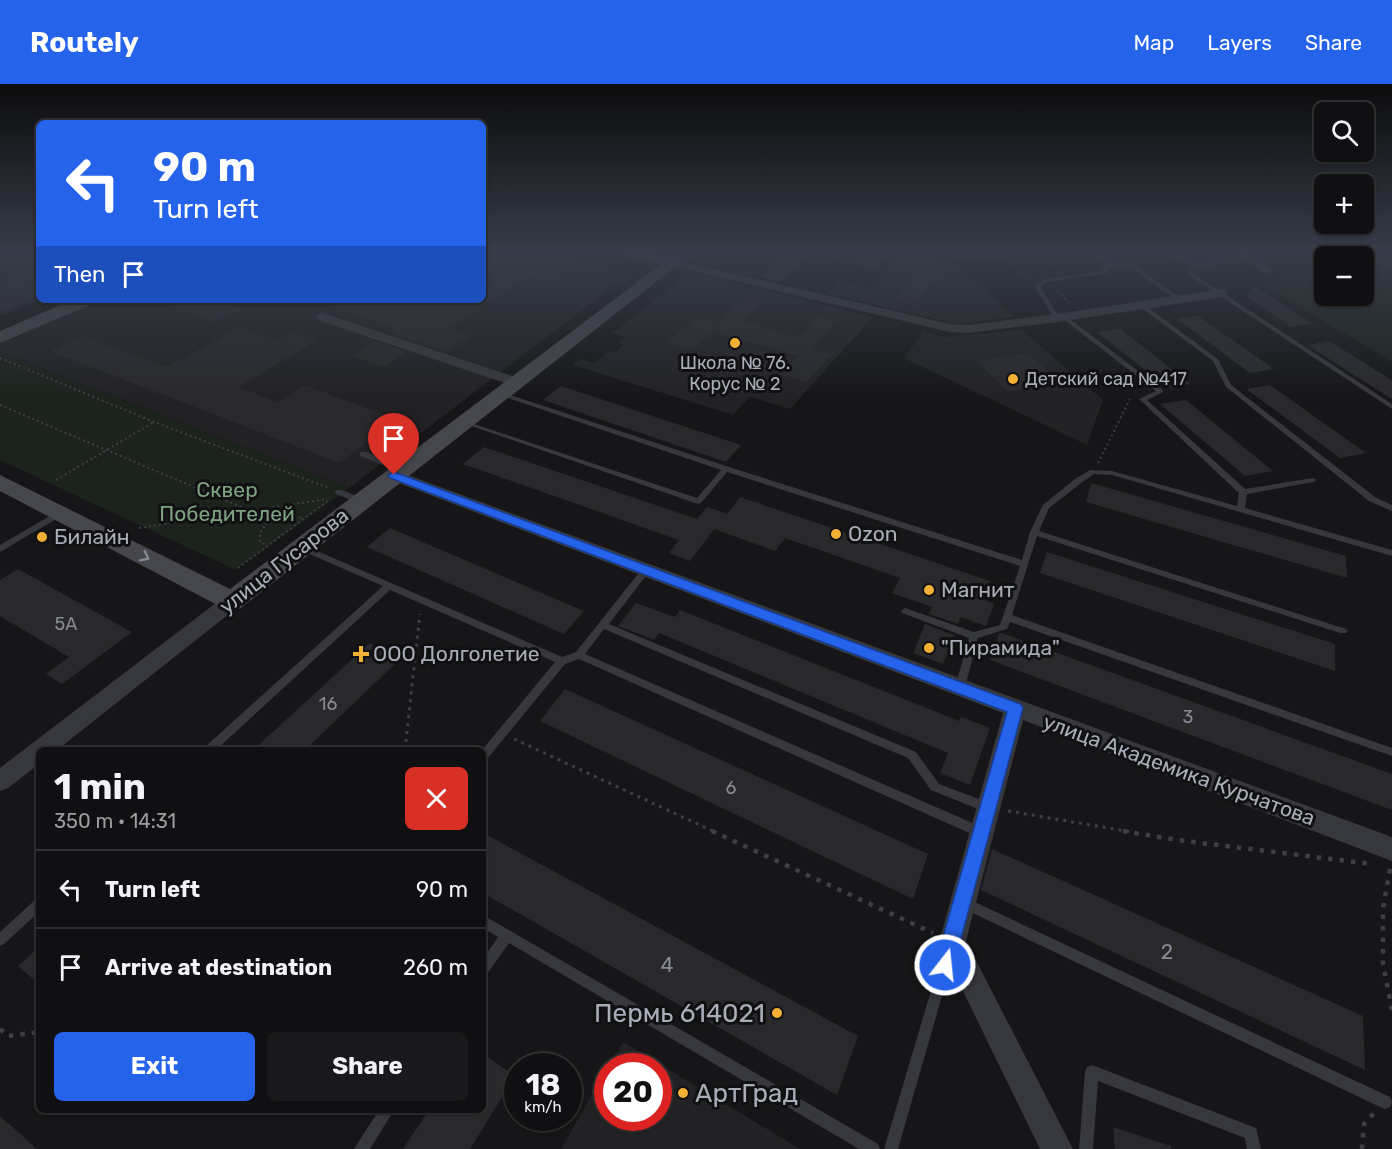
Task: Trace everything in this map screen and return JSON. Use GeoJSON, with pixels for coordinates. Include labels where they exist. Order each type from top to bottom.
{"type":"FeatureCollection","features":[{"type":"Feature","properties":{"kind":"street","name":"улица Гусарова"},"geometry":{"type":"LineString","coordinates":[[43,747],[302,547],[350,497],[397,472],[623,301]]}},
{"type":"Feature","properties":{"kind":"street"},"geometry":{"type":"LineString","coordinates":[[833,301],[950,328],[968,329],[1061,318],[1168,301]]}},
{"type":"Feature","properties":{"kind":"street"},"geometry":{"type":"LineString","coordinates":[[0,338],[79,303]]}},
{"type":"Feature","properties":{"kind":"street"},"geometry":{"type":"LineString","coordinates":[[322,317],[516,382]]}},
{"type":"Feature","properties":{"kind":"street","name":"улица Академика Курчатова"},"geometry":{"type":"LineString","coordinates":[[397,472],[645,571],[1015,708],[1392,861]]}},
{"type":"Feature","properties":{"kind":"street"},"geometry":{"type":"LineString","coordinates":[[0,482],[232,601]]}},
{"type":"Feature","properties":{"kind":"street"},"geometry":{"type":"LineString","coordinates":[[1015,708],[952,942],[1057,1149]]}},
{"type":"Feature","properties":{"kind":"street","name":"улица Гусарова"},"geometry":{"type":"LineString","coordinates":[[0,781],[36,752]]}},
{"type":"Feature","properties":{"kind":"lane"},"geometry":{"type":"LineString","coordinates":[[1048,301],[1061,318],[1161,391],[1142,399],[1243,492]]}},
{"type":"Feature","properties":{"kind":"lane"},"geometry":{"type":"LineString","coordinates":[[1233,301],[1392,407]]}},
{"type":"Feature","properties":{"kind":"lane"},"geometry":{"type":"LineString","coordinates":[[1141,305],[1215,360],[1228,386],[1372,499],[1392,508]]}},
{"type":"Feature","properties":{"kind":"lane"},"geometry":{"type":"LineString","coordinates":[[501,393],[726,469],[1025,564]]}},
{"type":"Feature","properties":{"kind":"lane"},"geometry":{"type":"LineString","coordinates":[[463,422],[698,501],[726,469]]}},
{"type":"Feature","properties":{"kind":"lane"},"geometry":{"type":"LineString","coordinates":[[363,454],[397,472]]}},
{"type":"Feature","properties":{"kind":"lane"},"geometry":{"type":"LineString","coordinates":[[904,611],[974,636],[1004,627],[1034,532],[1046,507],[1093,472],[1112,473],[1392,553]]}},
{"type":"Feature","properties":{"kind":"lane"},"geometry":{"type":"LineString","coordinates":[[1243,492],[1313,480]]}},
{"type":"Feature","properties":{"kind":"lane"},"geometry":{"type":"LineString","coordinates":[[1241,510],[1243,492]]}},
{"type":"Feature","properties":{"kind":"lane"},"geometry":{"type":"LineString","coordinates":[[0,549],[60,513]]}},
{"type":"Feature","properties":{"kind":"lane"},"geometry":{"type":"LineString","coordinates":[[1034,532],[1343,631]]}},
{"type":"Feature","properties":{"kind":"lane"},"geometry":{"type":"LineString","coordinates":[[302,547],[562,661]]}},
{"type":"Feature","properties":{"kind":"lane"},"geometry":{"type":"LineString","coordinates":[[486,752],[562,661],[579,655],[645,571]]}},
{"type":"Feature","properties":{"kind":"lane"},"geometry":{"type":"LineString","coordinates":[[212,747],[389,586]]}},
{"type":"Feature","properties":{"kind":"lane"},"geometry":{"type":"LineString","coordinates":[[1007,617],[1392,752]]}},
{"type":"Feature","properties":{"kind":"lane"},"geometry":{"type":"LineString","coordinates":[[603,625],[912,755],[935,787],[985,820]]}},
{"type":"Feature","properties":{"kind":"lane"},"geometry":{"type":"LineString","coordinates":[[960,687],[974,636]]}},
{"type":"Feature","properties":{"kind":"lane"},"geometry":{"type":"LineString","coordinates":[[579,655],[985,820]]}},
{"type":"Feature","properties":{"kind":"lane"},"geometry":{"type":"LineString","coordinates":[[962,902],[1385,1102]]}},
{"type":"Feature","properties":{"kind":"lane"},"geometry":{"type":"LineString","coordinates":[[0,940],[36,907]]}},
{"type":"Feature","properties":{"kind":"lane"},"geometry":{"type":"LineString","coordinates":[[486,923],[873,1149]]}},
{"type":"Feature","properties":{"kind":"lane"},"geometry":{"type":"LineString","coordinates":[[486,966],[506,936]]}},
{"type":"Feature","properties":{"kind":"lane"},"geometry":{"type":"LineString","coordinates":[[891,1149],[952,942]]}},
{"type":"Feature","properties":{"kind":"lane"},"geometry":{"type":"LineString","coordinates":[[1086,1149],[1092,1072],[1251,1133],[1254,1149]]}},
{"type":"Feature","properties":{"kind":"lane"},"geometry":{"type":"LineString","coordinates":[[361,1149],[385,1113]]}},
{"type":"Feature","properties":{"kind":"path"},"geometry":{"type":"LineString","coordinates":[[0,358],[154,422],[350,497]]}},
{"type":"Feature","properties":{"kind":"path"},"geometry":{"type":"LineString","coordinates":[[1093,472],[1141,376]]}},
{"type":"Feature","properties":{"kind":"path"},"geometry":{"type":"LineString","coordinates":[[0,405],[253,512],[266,524]]}},
{"type":"Feature","properties":{"kind":"path"},"geometry":{"type":"LineString","coordinates":[[56,480],[154,422]]}},
{"type":"Feature","properties":{"kind":"path"},"geometry":{"type":"LineString","coordinates":[[139,528],[331,498],[238,568]]}},
{"type":"Feature","properties":{"kind":"path"},"geometry":{"type":"LineString","coordinates":[[267,545],[260,542],[260,533],[266,524],[286,516],[304,518]]}},
{"type":"Feature","properties":{"kind":"path"},"geometry":{"type":"LineString","coordinates":[[405,747],[422,600]]}},
{"type":"Feature","properties":{"kind":"path"},"geometry":{"type":"LineString","coordinates":[[502,733],[952,942]]}},
{"type":"Feature","properties":{"kind":"path"},"geometry":{"type":"LineString","coordinates":[[985,820],[1392,861],[1383,908],[1383,964],[1392,1010]]}},
{"type":"Feature","properties":{"kind":"path"},"geometry":{"type":"LineString","coordinates":[[0,1029],[8,1036],[36,1032]]}},
{"type":"Feature","properties":{"kind":"path"},"geometry":{"type":"LineString","coordinates":[[1362,1149],[1364,1124],[1385,1102]]}},
{"type":"Feature","properties":{"kind":"shaded area"},"geometry":{"type":"Polygon","coordinates":[[[0,301],[36,301],[36,302],[0,316],[0,301]]]}},
{"type":"Feature","properties":{"kind":"shaded area"},"geometry":{"type":"Polygon","coordinates":[[[486,301],[594,301],[349,488],[0,352],[0,343],[93,303],[486,303],[486,301]]]}},
{"type":"Feature","properties":{"kind":"shaded area","name":"Школа № 76. Корус № 2"},"geometry":{"type":"Polygon","coordinates":[[[654,301],[807,301],[873,317],[790,409],[750,397],[733,415],[573,365],[580,359],[594,363],[607,352],[613,353],[623,345],[618,342],[624,337],[612,333],[654,301]]]}},
{"type":"Feature","properties":{"kind":"shaded area"},"geometry":{"type":"Polygon","coordinates":[[[857,301],[996,301],[1015,317],[956,324],[857,301]]]}},
{"type":"Feature","properties":{"kind":"shaded area","name":"Детский сад №417"},"geometry":{"type":"Polygon","coordinates":[[[1022,330],[1103,400],[1087,445],[904,358],[923,332],[945,337],[1022,330]]]}},
{"type":"Feature","properties":{"kind":"shaded area","name":"АртГрад"},"geometry":{"type":"Polygon","coordinates":[[[623,1042],[641,1053],[617,1053],[623,1042]]]}},
{"type":"Feature","properties":{"kind":"shaded area","name":"АртГрад"},"geometry":{"type":"Polygon","coordinates":[[[672,1072],[800,1149],[561,1149],[571,1131],[582,1131],[582,1112],[594,1091],[594,1131],[672,1131],[672,1072]]]}},
{"type":"Feature","properties":{"kind":"green space"},"geometry":{"type":"Polygon","coordinates":[[[1290,301],[1314,301],[1314,306],[1374,306],[1374,301],[1392,301],[1392,362],[1290,301]]]}},
{"type":"Feature","properties":{"kind":"green space","name":"Сквер Победителей"},"geometry":{"type":"Polygon","coordinates":[[[0,352],[349,488],[236,570],[0,460],[0,352]]]}},
{"type":"Feature","properties":{"kind":"building"},"geometry":{"type":"Polygon","coordinates":[[[0,301],[30,301],[0,313],[0,301]]]}},
{"type":"Feature","properties":{"kind":"building"},"geometry":{"type":"Polygon","coordinates":[[[486,301],[492,301],[449,328],[472,336],[447,352],[388,332],[395,328],[321,303],[486,303],[486,301]]]}},
{"type":"Feature","properties":{"kind":"building"},"geometry":{"type":"Polygon","coordinates":[[[742,301],[762,302],[741,321],[798,337],[819,316],[836,321],[811,348],[832,354],[807,382],[781,375],[798,356],[713,332],[692,350],[667,342],[696,318],[716,323],[742,301]]]}},
{"type":"Feature","properties":{"kind":"building"},"geometry":{"type":"Polygon","coordinates":[[[896,301],[919,301],[915,306],[896,301]]]}},
{"type":"Feature","properties":{"kind":"building"},"geometry":{"type":"Polygon","coordinates":[[[1252,301],[1277,301],[1313,324],[1291,327],[1252,301]]]}},
{"type":"Feature","properties":{"kind":"building"},"geometry":{"type":"Polygon","coordinates":[[[162,303],[226,303],[243,309],[215,322],[162,303]]]}},
{"type":"Feature","properties":{"kind":"building"},"geometry":{"type":"Polygon","coordinates":[[[1198,316],[1274,369],[1250,373],[1177,319],[1198,316]]]}},
{"type":"Feature","properties":{"kind":"building"},"geometry":{"type":"Polygon","coordinates":[[[239,328],[278,340],[292,332],[318,340],[238,387],[278,402],[304,385],[399,420],[339,463],[50,351],[82,336],[166,367],[239,328]]]}},
{"type":"Feature","properties":{"kind":"building"},"geometry":{"type":"Polygon","coordinates":[[[1119,328],[1191,384],[1168,388],[1097,332],[1119,328]]]}},
{"type":"Feature","properties":{"kind":"building"},"geometry":{"type":"Polygon","coordinates":[[[374,341],[407,352],[384,367],[350,355],[374,341]]]}},
{"type":"Feature","properties":{"kind":"building"},"geometry":{"type":"Polygon","coordinates":[[[1329,341],[1392,380],[1392,399],[1307,345],[1329,341]]]}},
{"type":"Feature","properties":{"kind":"building"},"geometry":{"type":"Polygon","coordinates":[[[1028,353],[1061,383],[1008,392],[977,361],[1028,353]]]}},
{"type":"Feature","properties":{"kind":"building"},"geometry":{"type":"Polygon","coordinates":[[[1270,385],[1366,453],[1340,458],[1246,389],[1270,385]]]}},
{"type":"Feature","properties":{"kind":"building"},"geometry":{"type":"Polygon","coordinates":[[[561,386],[741,445],[726,462],[543,400],[561,386]]]}},
{"type":"Feature","properties":{"kind":"building"},"geometry":{"type":"Polygon","coordinates":[[[1186,400],[1273,471],[1245,476],[1160,404],[1186,400]]]}},
{"type":"Feature","properties":{"kind":"building"},"geometry":{"type":"Polygon","coordinates":[[[484,447],[697,519],[707,507],[727,514],[740,497],[990,581],[982,599],[994,604],[986,626],[961,617],[958,624],[929,614],[932,607],[892,593],[900,578],[785,538],[775,551],[714,529],[690,561],[669,553],[679,540],[463,464],[484,447]]]}},
{"type":"Feature","properties":{"kind":"building"},"geometry":{"type":"Polygon","coordinates":[[[1091,483],[1346,556],[1347,578],[1086,502],[1091,483]]]}},
{"type":"Feature","properties":{"kind":"building"},"geometry":{"type":"Polygon","coordinates":[[[390,528],[584,611],[564,634],[367,547],[390,528]]]}},
{"type":"Feature","properties":{"kind":"building"},"geometry":{"type":"Polygon","coordinates":[[[1047,552],[1335,644],[1335,671],[1040,573],[1047,552]]]}},
{"type":"Feature","properties":{"kind":"building"},"geometry":{"type":"Polygon","coordinates":[[[18,569],[132,632],[62,684],[46,674],[69,657],[0,616],[0,580],[18,569]]]}},
{"type":"Feature","properties":{"kind":"building"},"geometry":{"type":"Polygon","coordinates":[[[636,603],[675,617],[680,610],[959,721],[961,717],[990,728],[970,785],[940,773],[948,753],[659,633],[654,640],[618,626],[636,603]]]}},
{"type":"Feature","properties":{"kind":"building"},"geometry":{"type":"Polygon","coordinates":[[[925,624],[954,635],[943,664],[913,653],[925,624]]]}},
{"type":"Feature","properties":{"kind":"building"},"geometry":{"type":"Polygon","coordinates":[[[1002,633],[1392,774],[1392,810],[990,660],[999,634],[1002,633]]]}},
{"type":"Feature","properties":{"kind":"building"},"geometry":{"type":"Polygon","coordinates":[[[370,643],[401,658],[308,747],[256,747],[370,643]]]}},
{"type":"Feature","properties":{"kind":"building"},"geometry":{"type":"Polygon","coordinates":[[[565,689],[928,854],[913,899],[540,721],[565,689]]]}},
{"type":"Feature","properties":{"kind":"building"},"geometry":{"type":"Polygon","coordinates":[[[486,835],[858,1036],[837,1095],[486,895],[486,835]]]}},
{"type":"Feature","properties":{"kind":"building"},"geometry":{"type":"Polygon","coordinates":[[[992,849],[1363,1016],[1365,1070],[981,890],[992,849]]]}},
{"type":"Feature","properties":{"kind":"building"},"geometry":{"type":"Polygon","coordinates":[[[36,950],[36,981],[18,966],[36,950]]]}},
{"type":"Feature","properties":{"kind":"building"},"geometry":{"type":"Polygon","coordinates":[[[486,1056],[504,1068],[504,1094],[470,1149],[403,1149],[427,1113],[486,1113],[486,1056]]]}},
{"type":"Feature","properties":{"kind":"building"},"geometry":{"type":"Polygon","coordinates":[[[0,1116],[37,1149],[0,1149],[0,1116]]]}},
{"type":"Feature","properties":{"kind":"building"},"geometry":{"type":"Polygon","coordinates":[[[1113,1127],[1171,1146],[1171,1149],[1115,1149],[1113,1127]]]}},
{"type":"Feature","properties":{"kind":"place","name":"Школа № 76. Корус № 2"},"geometry":{"type":"Point","coordinates":[735,343]}},
{"type":"Feature","properties":{"kind":"place","name":"Детский сад №417"},"geometry":{"type":"Point","coordinates":[1013,379]}},
{"type":"Feature","properties":{"kind":"place","name":"Ozon"},"geometry":{"type":"Point","coordinates":[836,534]}},
{"type":"Feature","properties":{"kind":"place","name":"Билайн"},"geometry":{"type":"Point","coordinates":[42,537]}},
{"type":"Feature","properties":{"kind":"place","name":"Магнит"},"geometry":{"type":"Point","coordinates":[929,590]}},
{"type":"Feature","properties":{"kind":"place","name":"\"Пирамида\""},"geometry":{"type":"Point","coordinates":[929,648]}},
{"type":"Feature","properties":{"kind":"place","name":"ООО Долголетие"},"geometry":{"type":"Point","coordinates":[361,654]}},
{"type":"Feature","properties":{"kind":"place","name":"Пермь 614021"},"geometry":{"type":"Point","coordinates":[777,1013]}},
{"type":"Feature","properties":{"kind":"place","name":"АртГрад"},"geometry":{"type":"Point","coordinates":[683,1093]}},
{"type":"Feature","properties":{"kind":"route"},"geometry":{"type":"LineString","coordinates":[[394,475],[1015,708],[945,965]]}}]}
